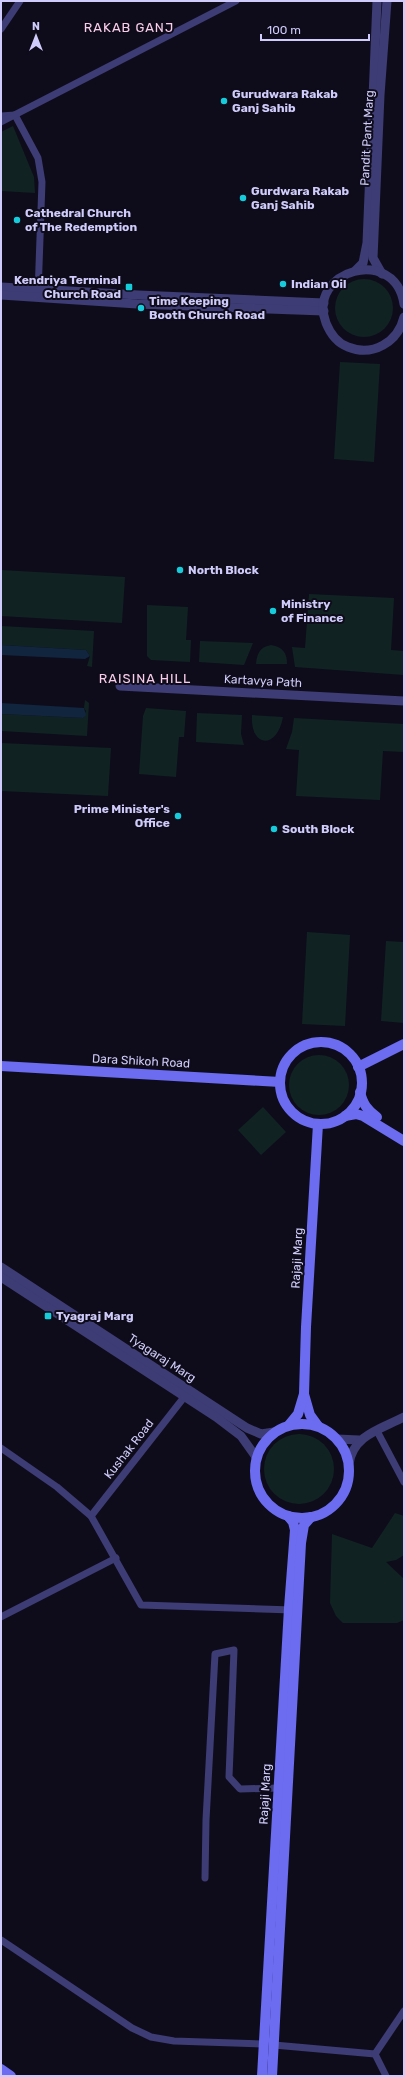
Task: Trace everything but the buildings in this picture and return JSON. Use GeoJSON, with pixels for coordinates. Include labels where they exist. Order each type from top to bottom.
{"type":"FeatureCollection","features":[{"type":"Feature","properties":{"kind":"main road"},"geometry":{"type":"LineString","coordinates":[[345,1116],[357,1101],[360,1092],[361,1084],[358,1067],[347,1050],[334,1045],[313,1043],[302,1047],[286,1061],[281,1071],[280,1091],[287,1107],[301,1119],[318,1124],[332,1122],[345,1116],[356,1114],[363,1116],[404,1141]]}},
{"type":"Feature","properties":{"kind":"main road"},"geometry":{"type":"LineString","coordinates":[[358,1067],[404,1044]]}},
{"type":"Feature","properties":{"kind":"main road","name":"Dara Shikoh Road"},"geometry":{"type":"LineString","coordinates":[[1,1066],[280,1082]]}},
{"type":"Feature","properties":{"kind":"main road"},"geometry":{"type":"LineString","coordinates":[[360,1092],[368,1111],[404,1135]]}},
{"type":"Feature","properties":{"kind":"main road","name":"Rajaji Marg"},"geometry":{"type":"LineString","coordinates":[[289,1425],[298,1414],[304,1394],[306,1327],[318,1124]]}},
{"type":"Feature","properties":{"kind":"main road","name":"Rajaji Marg"},"geometry":{"type":"LineString","coordinates":[[304,1394],[310,1414],[318,1426]]}},
{"type":"Feature","properties":{"kind":"main road"},"geometry":{"type":"LineString","coordinates":[[305,1424],[318,1426],[327,1431],[337,1439],[343,1447],[349,1464],[349,1481],[342,1497],[330,1509],[311,1517],[297,1518],[288,1516],[271,1507],[259,1491],[254,1472],[256,1457],[262,1444],[274,1432],[289,1425],[305,1424]]}},
{"type":"Feature","properties":{"kind":"main road","name":"Rajaji Marg"},"geometry":{"type":"LineString","coordinates":[[262,2076],[269,2044],[293,1610],[295,1530],[294,1522],[288,1516]]}},
{"type":"Feature","properties":{"kind":"main road","name":"Rajaji Marg"},"geometry":{"type":"LineString","coordinates":[[272,2076],[269,2044],[278,1788],[293,1610],[302,1532],[311,1517]]}},
{"type":"Feature","properties":{"kind":"main road"},"geometry":{"type":"LineString","coordinates":[[1,2069],[11,2076]]}},
{"type":"Feature","properties":{"kind":"street"},"geometry":{"type":"LineString","coordinates":[[1,29],[20,1]]}},
{"type":"Feature","properties":{"kind":"street"},"geometry":{"type":"LineString","coordinates":[[1,122],[236,1]]}},
{"type":"Feature","properties":{"kind":"street","name":"Pandit Pant Marg"},"geometry":{"type":"LineString","coordinates":[[356,270],[363,263],[367,243],[377,1]]}},
{"type":"Feature","properties":{"kind":"street","name":"Pandit Pant Marg"},"geometry":{"type":"LineString","coordinates":[[382,274],[373,258],[380,95],[387,1]]}},
{"type":"Feature","properties":{"kind":"street"},"geometry":{"type":"LineString","coordinates":[[1,116],[15,115]]}},
{"type":"Feature","properties":{"kind":"street"},"geometry":{"type":"LineString","coordinates":[[15,115],[38,158],[42,182],[38,298]]}},
{"type":"Feature","properties":{"kind":"street"},"geometry":{"type":"LineString","coordinates":[[404,304],[396,285],[382,274],[369,270],[356,270],[344,274],[335,282],[328,292],[324,307],[326,324],[333,336],[346,346],[363,350],[380,347],[387,343],[399,331],[404,317]]}},
{"type":"Feature","properties":{"kind":"street"},"geometry":{"type":"LineString","coordinates":[[1,287],[38,289],[137,300]]}},
{"type":"Feature","properties":{"kind":"street"},"geometry":{"type":"LineString","coordinates":[[1,295],[38,298],[324,307]]}},
{"type":"Feature","properties":{"kind":"street","name":"Kartavya Path"},"geometry":{"type":"LineString","coordinates":[[120,686],[404,701]]}},
{"type":"Feature","properties":{"kind":"street","name":"Tyagaraj Marg"},"geometry":{"type":"LineString","coordinates":[[1,1268],[247,1428],[261,1434],[274,1432]]}},
{"type":"Feature","properties":{"kind":"street","name":"Tyagaraj Marg"},"geometry":{"type":"LineString","coordinates":[[1,1277],[185,1396],[241,1436],[256,1457]]}},
{"type":"Feature","properties":{"kind":"street","name":"Kushak Road"},"geometry":{"type":"LineString","coordinates":[[91,1516],[185,1396]]}},
{"type":"Feature","properties":{"kind":"street"},"geometry":{"type":"LineString","coordinates":[[349,1464],[350,1453],[359,1440],[404,1417]]}},
{"type":"Feature","properties":{"kind":"street"},"geometry":{"type":"LineString","coordinates":[[377,1431],[404,1482]]}},
{"type":"Feature","properties":{"kind":"street"},"geometry":{"type":"LineString","coordinates":[[337,1439],[359,1440]]}},
{"type":"Feature","properties":{"kind":"street"},"geometry":{"type":"LineString","coordinates":[[3,1451],[57,1487],[91,1516],[116,1558],[141,1605],[293,1610]]}},
{"type":"Feature","properties":{"kind":"street"},"geometry":{"type":"LineString","coordinates":[[1,1617],[116,1558]]}},
{"type":"Feature","properties":{"kind":"street"},"geometry":{"type":"LineString","coordinates":[[205,1878],[206,1820],[215,1654],[234,1650],[229,1777],[240,1789],[278,1788]]}},
{"type":"Feature","properties":{"kind":"street"},"geometry":{"type":"LineString","coordinates":[[1,1940],[132,2028],[151,2037],[174,2041],[269,2044],[375,2054]]}},
{"type":"Feature","properties":{"kind":"street"},"geometry":{"type":"LineString","coordinates":[[375,2054],[404,2011]]}},
{"type":"Feature","properties":{"kind":"street"},"geometry":{"type":"LineString","coordinates":[[375,2054],[386,2076]]}},
{"type":"Feature","properties":{"kind":"green space"},"geometry":{"type":"Polygon","coordinates":[[[13,126],[34,177],[35,193],[1,191],[1,132],[13,126]]]}},
{"type":"Feature","properties":{"kind":"green space"},"geometry":{"type":"Polygon","coordinates":[[[358,279],[370,279],[385,287],[393,302],[393,314],[385,329],[370,337],[358,337],[343,329],[335,314],[335,302],[343,287],[358,279]]]}},
{"type":"Feature","properties":{"kind":"green space"},"geometry":{"type":"Polygon","coordinates":[[[340,362],[380,364],[374,462],[334,459],[340,362]]]}},
{"type":"Feature","properties":{"kind":"green space"},"geometry":{"type":"Polygon","coordinates":[[[1,570],[125,577],[122,623],[1,616],[1,570]]]}},
{"type":"Feature","properties":{"kind":"green space"},"geometry":{"type":"Polygon","coordinates":[[[309,594],[394,598],[391,650],[404,651],[404,675],[295,667],[292,647],[305,648],[309,594]]]}},
{"type":"Feature","properties":{"kind":"green space"},"geometry":{"type":"Polygon","coordinates":[[[147,605],[188,607],[186,640],[191,640],[190,662],[151,660],[147,656],[147,605]]]}},
{"type":"Feature","properties":{"kind":"green space"},"geometry":{"type":"Polygon","coordinates":[[[1,626],[94,631],[92,667],[87,666],[90,656],[86,650],[1,645],[1,626]]]}},
{"type":"Feature","properties":{"kind":"green space"},"geometry":{"type":"Polygon","coordinates":[[[200,641],[253,643],[244,665],[199,662],[200,641]]]}},
{"type":"Feature","properties":{"kind":"green space"},"geometry":{"type":"Polygon","coordinates":[[[271,645],[279,647],[284,651],[287,664],[256,664],[260,651],[264,647],[271,645]]]}},
{"type":"Feature","properties":{"kind":"green space"},"geometry":{"type":"Polygon","coordinates":[[[85,700],[89,703],[87,736],[1,731],[1,714],[83,718],[86,711],[84,708],[85,700]]]}},
{"type":"Feature","properties":{"kind":"green space"},"geometry":{"type":"Polygon","coordinates":[[[146,708],[186,711],[184,737],[179,737],[176,777],[139,774],[143,716],[146,708]]]}},
{"type":"Feature","properties":{"kind":"green space"},"geometry":{"type":"Polygon","coordinates":[[[197,713],[242,715],[241,734],[244,745],[196,742],[197,713]]]}},
{"type":"Feature","properties":{"kind":"green space"},"geometry":{"type":"Polygon","coordinates":[[[252,715],[283,717],[280,728],[275,735],[270,740],[264,741],[259,739],[255,734],[252,715]]]}},
{"type":"Feature","properties":{"kind":"green space"},"geometry":{"type":"Polygon","coordinates":[[[294,718],[404,724],[404,752],[383,751],[380,800],[296,796],[299,750],[286,749],[292,732],[294,718]]]}},
{"type":"Feature","properties":{"kind":"green space"},"geometry":{"type":"Polygon","coordinates":[[[1,743],[111,748],[108,796],[1,791],[1,743]]]}},
{"type":"Feature","properties":{"kind":"green space"},"geometry":{"type":"Polygon","coordinates":[[[307,932],[350,935],[345,1026],[302,1024],[307,932]]]}},
{"type":"Feature","properties":{"kind":"green space"},"geometry":{"type":"Polygon","coordinates":[[[386,941],[404,942],[404,1023],[381,1021],[386,941]]]}},
{"type":"Feature","properties":{"kind":"green space"},"geometry":{"type":"Polygon","coordinates":[[[313,1055],[325,1055],[336,1060],[344,1068],[349,1079],[347,1097],[336,1110],[325,1115],[313,1115],[302,1110],[294,1102],[289,1091],[289,1079],[294,1068],[302,1060],[313,1055]]]}},
{"type":"Feature","properties":{"kind":"green space"},"geometry":{"type":"Polygon","coordinates":[[[263,1107],[286,1132],[261,1155],[238,1130],[263,1107]]]}},
{"type":"Feature","properties":{"kind":"green space"},"geometry":{"type":"Polygon","coordinates":[[[292,1434],[306,1434],[319,1440],[328,1449],[332,1455],[334,1469],[332,1483],[324,1494],[313,1502],[306,1504],[292,1504],[285,1502],[274,1494],[266,1483],[264,1476],[264,1462],[266,1455],[274,1444],[285,1436],[292,1434]]]}},
{"type":"Feature","properties":{"kind":"green space"},"geometry":{"type":"Polygon","coordinates":[[[395,1513],[404,1516],[404,1555],[396,1560],[386,1562],[404,1579],[404,1620],[397,1623],[343,1623],[336,1616],[330,1603],[332,1534],[372,1548],[395,1513]]]}},
{"type":"Feature","properties":{"kind":"water"},"geometry":{"type":"Polygon","coordinates":[[[1,645],[86,650],[90,656],[85,659],[1,655],[1,645]]]}},
{"type":"Feature","properties":{"kind":"water"},"geometry":{"type":"Polygon","coordinates":[[[1,703],[84,708],[86,715],[83,718],[1,714],[1,703]]]}},
{"type":"Feature","properties":{"kind":"place","name":"Gurudwara Rakab Ganj Sahib"},"geometry":{"type":"Point","coordinates":[224,101]}},
{"type":"Feature","properties":{"kind":"place","name":"Gurdwara Rakab Ganj Sahib"},"geometry":{"type":"Point","coordinates":[243,198]}},
{"type":"Feature","properties":{"kind":"place","name":"Cathedral Church of The Redemption"},"geometry":{"type":"Point","coordinates":[17,220]}},
{"type":"Feature","properties":{"kind":"place","name":"Indian Oil"},"geometry":{"type":"Point","coordinates":[283,284]}},
{"type":"Feature","properties":{"kind":"place","name":"Kendriya Terminal Church Road"},"geometry":{"type":"Point","coordinates":[129,287]}},
{"type":"Feature","properties":{"kind":"place","name":"Time Keeping Booth Church Road"},"geometry":{"type":"Point","coordinates":[141,308]}},
{"type":"Feature","properties":{"kind":"place","name":"North Block"},"geometry":{"type":"Point","coordinates":[180,570]}},
{"type":"Feature","properties":{"kind":"place","name":"Ministry of Finance"},"geometry":{"type":"Point","coordinates":[273,611]}},
{"type":"Feature","properties":{"kind":"place","name":"Prime Minister's Office"},"geometry":{"type":"Point","coordinates":[178,816]}},
{"type":"Feature","properties":{"kind":"place","name":"South Block"},"geometry":{"type":"Point","coordinates":[274,829]}},
{"type":"Feature","properties":{"kind":"place","name":"Tyagraj Marg"},"geometry":{"type":"Point","coordinates":[48,1316]}},
{"type":"Feature","properties":{"kind":"district","name":"RAKAB GANJ"},"geometry":{"type":"Point","coordinates":[129,27]}},
{"type":"Feature","properties":{"kind":"district","name":"RAISINA HILL"},"geometry":{"type":"Point","coordinates":[145,678]}}]}
